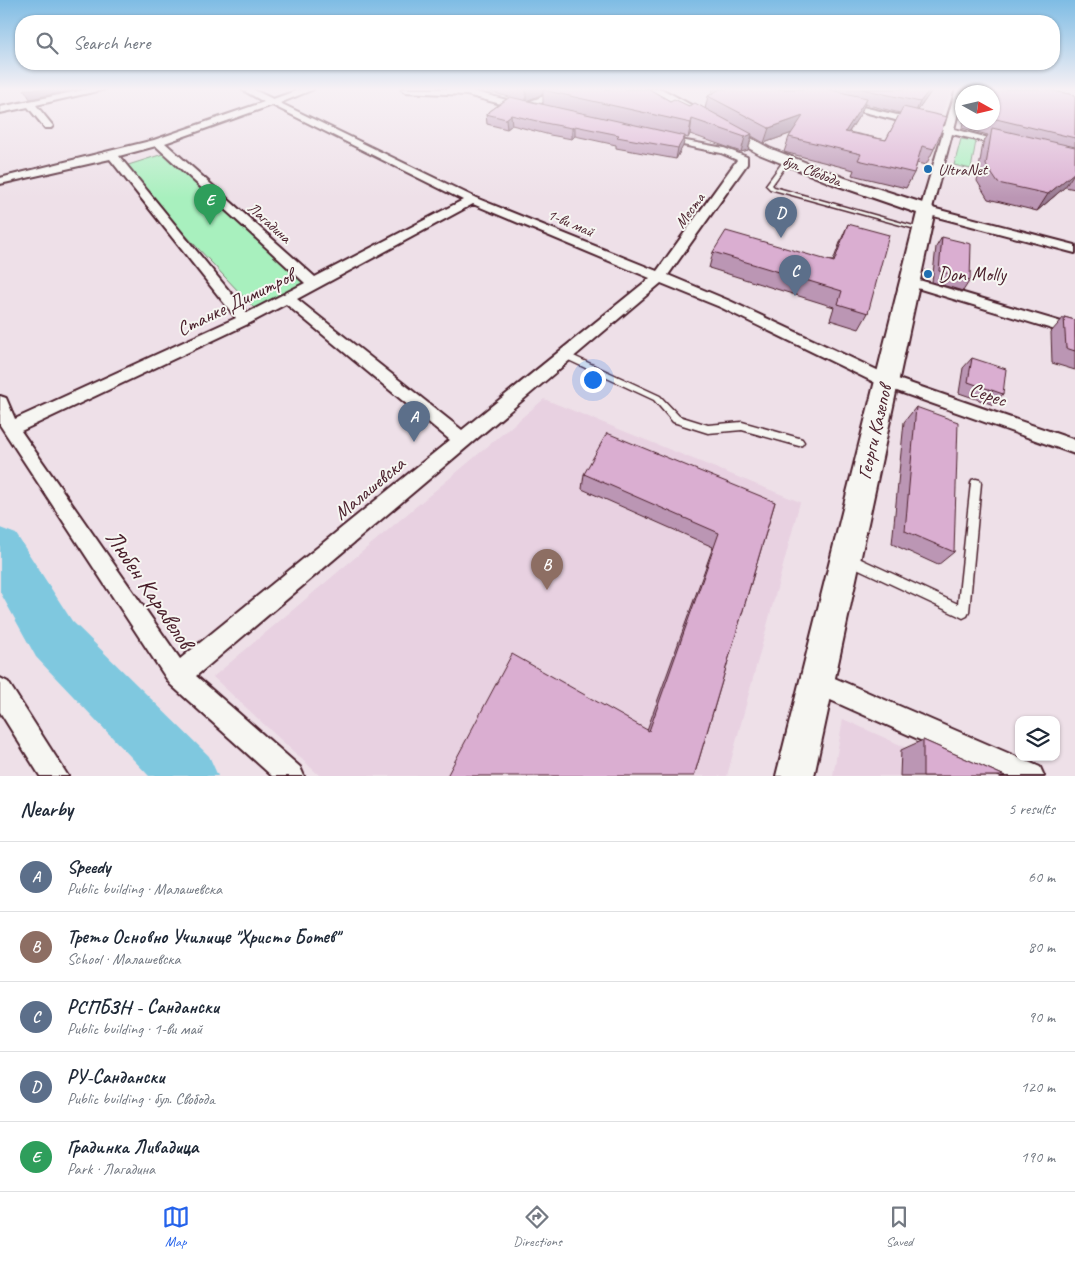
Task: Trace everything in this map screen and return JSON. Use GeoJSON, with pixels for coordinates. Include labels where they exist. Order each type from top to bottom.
{"type":"FeatureCollection","features":[{"type":"Feature","properties":{"kind":"street"},"geometry":{"type":"LineString","coordinates":[[0,181],[112,156],[207,125]]}},
{"type":"Feature","properties":{"kind":"street","name":"1-ви май"},"geometry":{"type":"LineString","coordinates":[[318,125],[472,200],[724,304],[886,381]]}},
{"type":"Feature","properties":{"kind":"street","name":"бул. Свобода"},"geometry":{"type":"LineString","coordinates":[[717,125],[764,151],[839,181],[923,219]]}},
{"type":"Feature","properties":{"kind":"street"},"geometry":{"type":"LineString","coordinates":[[925,125],[1014,146]]}},
{"type":"Feature","properties":{"kind":"street","name":"Георги Казепов"},"geometry":{"type":"LineString","coordinates":[[794,776],[923,219],[950,125]]}},
{"type":"Feature","properties":{"kind":"street","name":"Места"},"geometry":{"type":"LineString","coordinates":[[657,136],[731,153],[743,159],[742,164],[659,278]]}},
{"type":"Feature","properties":{"kind":"street","name":"Лагадина"},"geometry":{"type":"LineString","coordinates":[[158,142],[315,285]]}},
{"type":"Feature","properties":{"kind":"street"},"geometry":{"type":"LineString","coordinates":[[112,156],[245,320]]}},
{"type":"Feature","properties":{"kind":"street","name":"Станке Димитров"},"geometry":{"type":"LineString","coordinates":[[10,429],[245,320],[315,285],[472,200]]}},
{"type":"Feature","properties":{"kind":"street"},"geometry":{"type":"LineString","coordinates":[[923,219],[1075,249]]}},
{"type":"Feature","properties":{"kind":"street","name":"Малашевска"},"geometry":{"type":"LineString","coordinates":[[178,676],[659,278]]}},
{"type":"Feature","properties":{"kind":"street"},"geometry":{"type":"LineString","coordinates":[[909,282],[1075,331]]}},
{"type":"Feature","properties":{"kind":"street"},"geometry":{"type":"LineString","coordinates":[[287,298],[462,440]]}},
{"type":"Feature","properties":{"kind":"street","name":"Серес"},"geometry":{"type":"LineString","coordinates":[[886,381],[1075,447]]}},
{"type":"Feature","properties":{"kind":"street","name":"Любен Каравелов"},"geometry":{"type":"LineString","coordinates":[[0,402],[10,429],[178,676],[291,776]]}},
{"type":"Feature","properties":{"kind":"street"},"geometry":{"type":"LineString","coordinates":[[816,682],[1031,776]]}},
{"type":"Feature","properties":{"kind":"street"},"geometry":{"type":"LineString","coordinates":[[0,690],[55,776]]}},
{"type":"Feature","properties":{"kind":"lane"},"geometry":{"type":"LineString","coordinates":[[787,160],[770,186],[772,188],[923,219]]}},
{"type":"Feature","properties":{"kind":"lane"},"geometry":{"type":"LineString","coordinates":[[565,355],[657,398],[676,419],[708,429],[742,426],[799,442]]}},
{"type":"Feature","properties":{"kind":"lane"},"geometry":{"type":"LineString","coordinates":[[845,556],[963,612],[976,483]]}},
{"type":"Feature","properties":{"kind":"shaded area"},"geometry":{"type":"Polygon","coordinates":[[[544,399],[800,502],[727,776],[320,776],[213,677],[544,399]]]}},
{"type":"Feature","properties":{"kind":"shaded area"},"geometry":{"type":"Polygon","coordinates":[[[843,719],[969,776],[833,776],[843,719]]]}},
{"type":"Feature","properties":{"kind":"green space"},"geometry":{"type":"Polygon","coordinates":[[[961,139],[976,141],[971,169],[954,165],[961,139]]]}},
{"type":"Feature","properties":{"kind":"green space"},"geometry":{"type":"Polygon","coordinates":[[[166,153],[306,284],[254,308],[122,167],[166,153]]]}},
{"type":"Feature","properties":{"kind":"building"},"geometry":{"type":"Polygon","coordinates":[[[557,125],[637,125],[685,136],[678,148],[617,137],[619,135],[575,126],[572,128],[557,125]]]}},
{"type":"Feature","properties":{"kind":"building"},"geometry":{"type":"Polygon","coordinates":[[[710,125],[736,125],[752,134],[745,137],[710,125]]]}},
{"type":"Feature","properties":{"kind":"building"},"geometry":{"type":"Polygon","coordinates":[[[764,125],[777,125],[769,128],[764,125]]]}},
{"type":"Feature","properties":{"kind":"building"},"geometry":{"type":"Polygon","coordinates":[[[797,125],[849,125],[845,132],[886,140],[894,125],[944,125],[934,149],[922,146],[914,173],[858,160],[861,154],[789,137],[797,125]]]}},
{"type":"Feature","properties":{"kind":"building"},"geometry":{"type":"Polygon","coordinates":[[[1022,125],[1075,125],[1075,138],[1022,125]]]}},
{"type":"Feature","properties":{"kind":"building"},"geometry":{"type":"Polygon","coordinates":[[[992,130],[1000,130],[1075,147],[1075,172],[1048,194],[998,183],[986,165],[992,130]]]}},
{"type":"Feature","properties":{"kind":"building"},"geometry":{"type":"Polygon","coordinates":[[[848,224],[889,235],[868,313],[838,304],[842,291],[713,252],[726,231],[834,262],[848,224]]]}},
{"type":"Feature","properties":{"kind":"building"},"geometry":{"type":"Polygon","coordinates":[[[942,237],[971,244],[970,280],[939,271],[942,237]]]}},
{"type":"Feature","properties":{"kind":"building"},"geometry":{"type":"Polygon","coordinates":[[[1064,317],[1075,320],[1075,351],[1066,348],[1064,317]]]}},
{"type":"Feature","properties":{"kind":"building"},"geometry":{"type":"Polygon","coordinates":[[[972,358],[1006,369],[1003,394],[968,382],[972,358]]]}},
{"type":"Feature","properties":{"kind":"building"},"geometry":{"type":"Polygon","coordinates":[[[916,407],[958,422],[954,552],[905,531],[916,407]]]}},
{"type":"Feature","properties":{"kind":"building"},"geometry":{"type":"Polygon","coordinates":[[[607,433],[775,502],[694,776],[447,776],[512,654],[649,731],[719,533],[584,474],[607,433]]]}},
{"type":"Feature","properties":{"kind":"building"},"geometry":{"type":"Polygon","coordinates":[[[923,740],[1005,776],[923,776],[923,740]]]}},
{"type":"Feature","properties":{"kind":"waterway"},"geometry":{"type":"LineString","coordinates":[[0,549],[54,639],[189,776]]}},
{"type":"Feature","properties":{"kind":"place","name":"UltraNet"},"geometry":{"type":"Point","coordinates":[928,169]}},
{"type":"Feature","properties":{"kind":"place","name":"Градинка Ливадица"},"geometry":{"type":"Point","coordinates":[210,225]}},
{"type":"Feature","properties":{"kind":"place","name":"РУ-Сандански"},"geometry":{"type":"Point","coordinates":[781,238]}},
{"type":"Feature","properties":{"kind":"place","name":"Don Molly"},"geometry":{"type":"Point","coordinates":[928,274]}},
{"type":"Feature","properties":{"kind":"place","name":"РСПБЗН - Сандански"},"geometry":{"type":"Point","coordinates":[795,296]}},
{"type":"Feature","properties":{"kind":"place","name":"Speedy"},"geometry":{"type":"Point","coordinates":[414,442]}},
{"type":"Feature","properties":{"kind":"place","name":"Трето Основно Училище \"Христо Ботев\""},"geometry":{"type":"Point","coordinates":[547,590]}}]}
